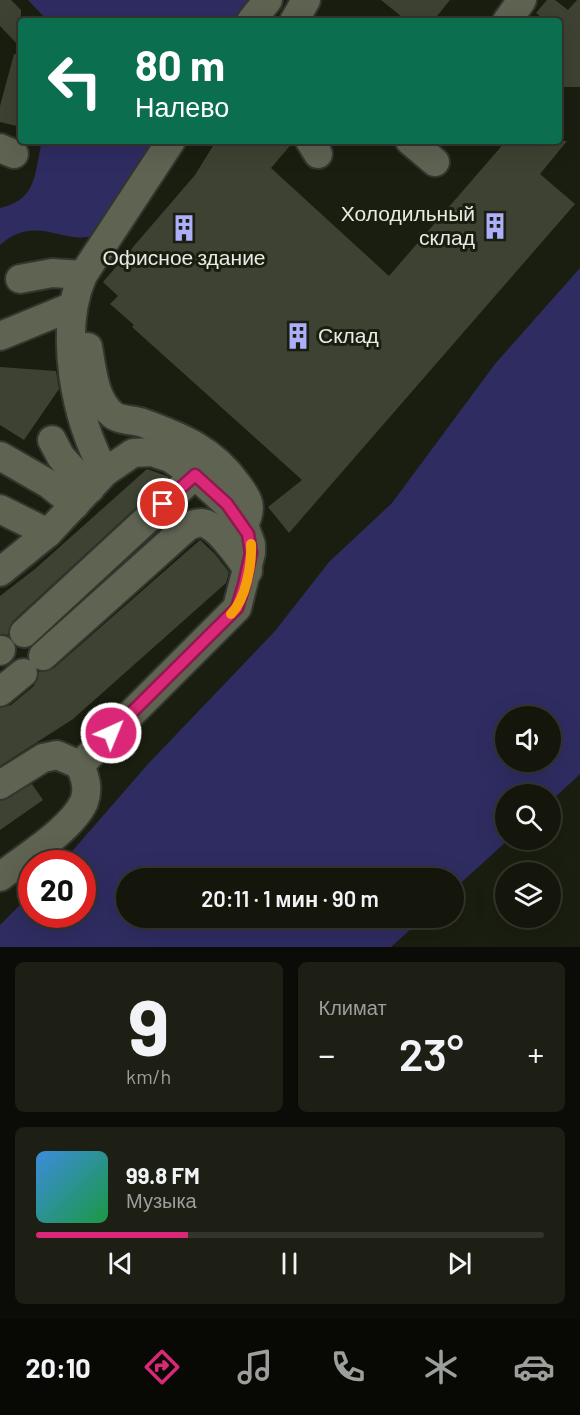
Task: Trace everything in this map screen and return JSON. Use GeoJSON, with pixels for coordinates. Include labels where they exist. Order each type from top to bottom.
{"type":"FeatureCollection","features":[{"type":"Feature","properties":{"kind":"lane"},"geometry":{"type":"LineString","coordinates":[[253,18],[268,0]]}},
{"type":"Feature","properties":{"kind":"lane"},"geometry":{"type":"LineString","coordinates":[[509,18],[522,0]]}},
{"type":"Feature","properties":{"kind":"lane"},"geometry":{"type":"LineString","coordinates":[[0,336],[76,292],[169,144]]}},
{"type":"Feature","properties":{"kind":"lane"},"geometry":{"type":"LineString","coordinates":[[414,144],[435,162]]}},
{"type":"Feature","properties":{"kind":"lane"},"geometry":{"type":"LineString","coordinates":[[20,279],[59,272],[76,292],[86,312],[87,342],[100,399],[114,416],[146,424],[210,452],[224,465],[247,497],[250,513],[244,525]]}},
{"type":"Feature","properties":{"kind":"lane"},"geometry":{"type":"LineString","coordinates":[[76,292],[73,367],[81,419],[94,452],[90,489]]}},
{"type":"Feature","properties":{"kind":"lane"},"geometry":{"type":"LineString","coordinates":[[52,440],[61,457],[90,489]]}},
{"type":"Feature","properties":{"kind":"lane"},"geometry":{"type":"LineString","coordinates":[[0,572],[48,533],[90,489],[133,453],[152,452],[170,458],[195,475],[227,504],[244,525],[251,544],[248,571],[237,608],[80,765]]}},
{"type":"Feature","properties":{"kind":"lane"},"geometry":{"type":"LineString","coordinates":[[0,456],[50,484],[90,489]]}},
{"type":"Feature","properties":{"kind":"lane"},"geometry":{"type":"LineString","coordinates":[[24,633],[195,475]]}},
{"type":"Feature","properties":{"kind":"lane"},"geometry":{"type":"LineString","coordinates":[[0,509],[48,533]]}},
{"type":"Feature","properties":{"kind":"lane"},"geometry":{"type":"LineString","coordinates":[[0,692],[188,526],[201,522],[208,525],[238,554],[248,571]]}},
{"type":"Feature","properties":{"kind":"lane"},"geometry":{"type":"LineString","coordinates":[[0,785],[43,758],[57,755],[80,765],[86,780],[84,801],[71,821],[0,877]]}},
{"type":"Feature","properties":{"kind":"shaded area"},"geometry":{"type":"Polygon","coordinates":[[[28,0],[250,0],[236,18],[45,18],[28,0]]]}},
{"type":"Feature","properties":{"kind":"shaded area"},"geometry":{"type":"Polygon","coordinates":[[[41,144],[154,144],[99,233],[87,237],[75,237],[27,231],[14,235],[0,245],[0,208],[12,204],[28,192],[35,174],[41,144]]]}},
{"type":"Feature","properties":{"kind":"shaded area"},"geometry":{"type":"Polygon","coordinates":[[[580,268],[580,774],[561,792],[561,784],[495,784],[495,850],[497,850],[464,880],[464,868],[116,868],[116,928],[412,928],[391,947],[0,947],[0,925],[18,907],[18,928],[96,928],[96,850],[73,850],[148,764],[275,631],[329,562],[392,503],[495,364],[580,268]]]}},
{"type":"Feature","properties":{"kind":"building"},"geometry":{"type":"Polygon","coordinates":[[[0,0],[11,0],[21,10],[21,18],[18,18],[18,45],[0,26],[0,0]]]}},
{"type":"Feature","properties":{"kind":"building"},"geometry":{"type":"Polygon","coordinates":[[[381,0],[450,0],[435,18],[403,18],[381,0]]]}},
{"type":"Feature","properties":{"kind":"building"},"geometry":{"type":"Polygon","coordinates":[[[547,0],[555,0],[568,10],[577,0],[580,0],[580,87],[562,87],[562,18],[542,18],[536,13],[547,0]]]}},
{"type":"Feature","properties":{"kind":"building"},"geometry":{"type":"Polygon","coordinates":[[[14,54],[18,55],[18,126],[0,122],[0,106],[14,54]]]}},
{"type":"Feature","properties":{"kind":"building","name":"Склад"},"geometry":{"type":"Polygon","coordinates":[[[562,141],[567,141],[540,174],[575,204],[289,533],[268,507],[302,480],[132,327],[134,325],[110,304],[118,296],[103,282],[195,175],[214,144],[291,144],[271,168],[389,276],[503,144],[562,144],[562,141]]]}},
{"type":"Feature","properties":{"kind":"building"},"geometry":{"type":"Polygon","coordinates":[[[0,367],[56,371],[59,389],[24,440],[0,425],[0,367]]]}},
{"type":"Feature","properties":{"kind":"building"},"geometry":{"type":"Polygon","coordinates":[[[147,469],[169,477],[13,621],[8,635],[0,634],[0,596],[35,569],[147,469]]]}},
{"type":"Feature","properties":{"kind":"building"},"geometry":{"type":"Polygon","coordinates":[[[200,540],[229,572],[226,583],[73,719],[0,766],[0,708],[11,705],[34,686],[39,672],[54,668],[200,540]]]}},
{"type":"Feature","properties":{"kind":"building"},"geometry":{"type":"Polygon","coordinates":[[[32,784],[43,800],[0,830],[0,801],[32,784]]]}},
{"type":"Feature","properties":{"kind":"slow traffic"},"geometry":{"type":"LineString","coordinates":[[231,614],[237,608],[244,585],[251,544]]}},
{"type":"Feature","properties":{"kind":"place","name":"Холодильный склад"},"geometry":{"type":"Point","coordinates":[495,226]}},
{"type":"Feature","properties":{"kind":"place","name":"Офисное здание"},"geometry":{"type":"Point","coordinates":[184,228]}},
{"type":"Feature","properties":{"kind":"place","name":"Склад"},"geometry":{"type":"Point","coordinates":[298,336]}},
{"type":"Feature","properties":{"kind":"route"},"geometry":{"type":"LineString","coordinates":[[111,733],[237,608],[248,571],[251,544],[244,525],[227,504],[195,475],[163,504]]}}]}
